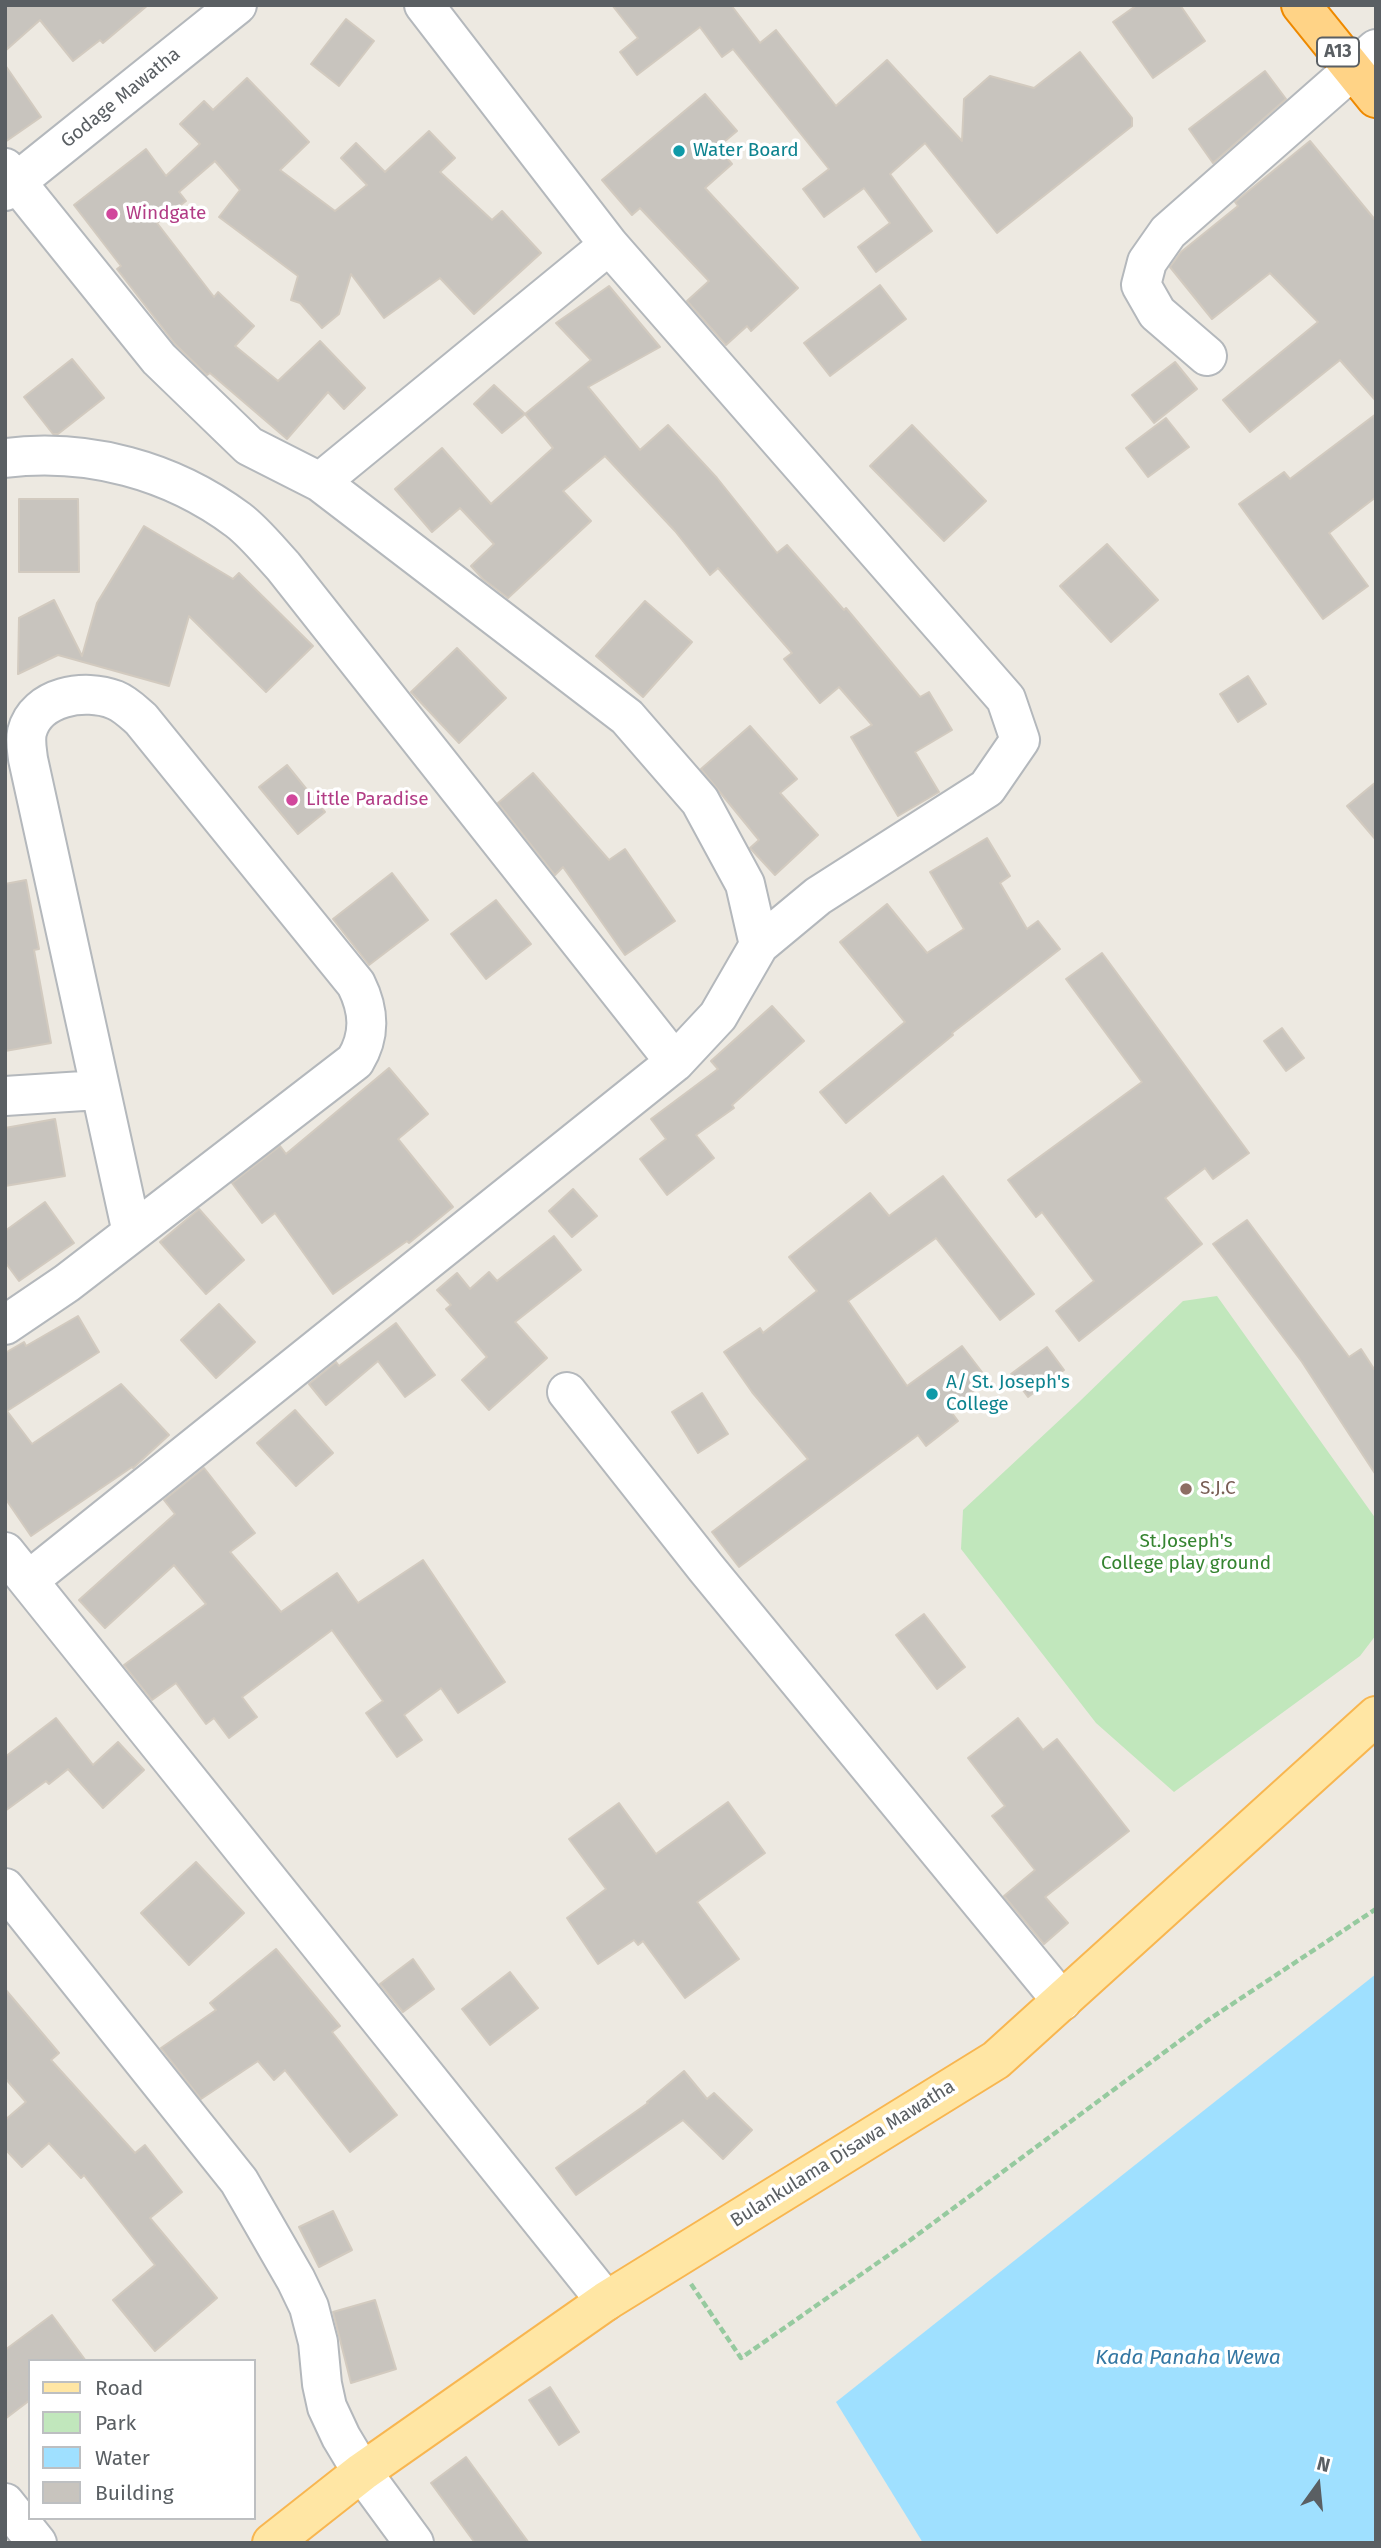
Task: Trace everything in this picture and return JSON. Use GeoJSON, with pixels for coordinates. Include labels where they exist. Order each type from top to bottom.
{"type":"FeatureCollection","features":[{"type":"Feature","properties":{"kind":"highway","name":"A13"},"geometry":{"type":"LineString","coordinates":[[1301,5],[1368,73]]}},
{"type":"Feature","properties":{"kind":"main road","name":"Bulankulama Disawa Mawatha"},"geometry":{"type":"LineString","coordinates":[[272,2543],[362,2472],[606,2301],[996,2060],[1376,1716]]}},
{"type":"Feature","properties":{"kind":"street","name":"Godage Mawatha"},"geometry":{"type":"LineString","coordinates":[[9,180],[237,5]]}},
{"type":"Feature","properties":{"kind":"street"},"geometry":{"type":"LineString","coordinates":[[424,5],[610,245],[1006,699],[1020,740],[987,788],[818,895],[759,945],[718,1016],[676,1062],[17,1566],[606,2301]]}},
{"type":"Feature","properties":{"kind":"street"},"geometry":{"type":"LineString","coordinates":[[1207,356],[1157,313],[1141,285],[1147,262],[1168,232],[1368,73]]}},
{"type":"Feature","properties":{"kind":"street"},"geometry":{"type":"LineString","coordinates":[[9,180],[159,359],[249,446],[320,482],[626,717],[700,801],[746,884],[759,945]]}},
{"type":"Feature","properties":{"kind":"street"},"geometry":{"type":"LineString","coordinates":[[320,482],[610,245]]}},
{"type":"Feature","properties":{"kind":"street"},"geometry":{"type":"LineString","coordinates":[[5,458],[30,455],[91,458],[136,467],[187,488],[239,521],[284,566],[676,1062]]}},
{"type":"Feature","properties":{"kind":"street"},"geometry":{"type":"LineString","coordinates":[[5,1325],[67,1283],[132,1233],[355,1061],[362,1049],[368,1017],[365,1002],[356,984],[141,719],[116,700],[97,695],[78,695],[60,699],[43,708],[28,729],[26,743],[132,1233]]}},
{"type":"Feature","properties":{"kind":"street"},"geometry":{"type":"LineString","coordinates":[[5,1096],[99,1090]]}},
{"type":"Feature","properties":{"kind":"street"},"geometry":{"type":"LineString","coordinates":[[567,1392],[706,1568],[1062,2001]]}},
{"type":"Feature","properties":{"kind":"street"},"geometry":{"type":"LineString","coordinates":[[5,1888],[239,2181],[309,2307],[318,2342],[327,2407],[341,2437],[362,2472],[414,2543]]}},
{"type":"Feature","properties":{"kind":"street"},"geometry":{"type":"LineString","coordinates":[[5,2502],[37,2543]]}},
{"type":"Feature","properties":{"kind":"path"},"geometry":{"type":"LineString","coordinates":[[674,2259],[741,2358],[909,2241],[1208,2020],[1376,1909]]}},
{"type":"Feature","properties":{"kind":"green space","name":"St.Joseph's College play ground"},"geometry":{"type":"Polygon","coordinates":[[[1217,1296],[1376,1519],[1376,1635],[1360,1656],[1174,1792],[1096,1723],[961,1549],[963,1510],[1183,1301],[1217,1296]]]}},
{"type":"Feature","properties":{"kind":"water","name":"Kada Panaha Wewa"},"geometry":{"type":"Polygon","coordinates":[[[1376,1974],[1376,2543],[923,2543],[836,2402],[1376,1974]]]}},
{"type":"Feature","properties":{"kind":"building"},"geometry":{"type":"Polygon","coordinates":[[[5,5],[148,5],[103,43],[100,40],[73,61],[40,20],[5,51],[5,5]]]}},
{"type":"Feature","properties":{"kind":"building"},"geometry":{"type":"Polygon","coordinates":[[[612,5],[731,5],[760,43],[776,30],[836,106],[887,60],[962,141],[964,99],[990,76],[1034,88],[1080,52],[1132,118],[1132,126],[997,233],[925,143],[890,174],[932,231],[876,272],[858,247],[890,223],[864,188],[824,217],[803,189],[829,169],[733,49],[722,57],[700,27],[637,75],[620,52],[638,38],[612,5]]]}},
{"type":"Feature","properties":{"kind":"building"},"geometry":{"type":"Polygon","coordinates":[[[1137,5],[1180,5],[1205,41],[1153,78],[1113,22],[1137,5]]]}},
{"type":"Feature","properties":{"kind":"building"},"geometry":{"type":"Polygon","coordinates":[[[346,19],[374,41],[339,86],[311,64],[346,19]]]}},
{"type":"Feature","properties":{"kind":"building"},"geometry":{"type":"Polygon","coordinates":[[[5,65],[41,117],[5,142],[5,65]]]}},
{"type":"Feature","properties":{"kind":"building"},"geometry":{"type":"Polygon","coordinates":[[[1265,71],[1286,99],[1213,163],[1189,129],[1265,71]]]}},
{"type":"Feature","properties":{"kind":"building"},"geometry":{"type":"Polygon","coordinates":[[[247,78],[309,142],[280,170],[335,211],[367,185],[341,158],[356,143],[385,172],[429,131],[455,158],[440,172],[492,220],[502,211],[541,253],[474,314],[440,278],[384,318],[351,274],[339,314],[322,328],[300,303],[291,300],[298,276],[219,217],[240,190],[215,161],[179,192],[186,201],[157,223],[214,297],[218,292],[254,326],[235,346],[278,381],[320,341],[365,388],[344,409],[328,392],[287,439],[210,373],[207,375],[175,344],[117,269],[121,266],[74,205],[146,149],[166,176],[200,144],[180,124],[204,101],[213,110],[247,78]]]}},
{"type":"Feature","properties":{"kind":"building"},"geometry":{"type":"Polygon","coordinates":[[[705,94],[737,131],[718,147],[732,164],[705,188],[798,288],[751,331],[747,326],[726,345],[687,301],[709,281],[640,208],[632,215],[602,180],[705,94]]]}},
{"type":"Feature","properties":{"kind":"building"},"geometry":{"type":"Polygon","coordinates":[[[1310,141],[1376,221],[1376,401],[1340,360],[1250,432],[1223,400],[1318,322],[1270,273],[1212,319],[1170,267],[1181,252],[1238,206],[1235,202],[1310,141]]]}},
{"type":"Feature","properties":{"kind":"building"},"geometry":{"type":"Polygon","coordinates":[[[880,285],[906,319],[830,376],[804,343],[880,285]]]}},
{"type":"Feature","properties":{"kind":"building"},"geometry":{"type":"Polygon","coordinates":[[[609,286],[660,347],[588,387],[640,450],[668,425],[717,478],[777,553],[787,545],[844,610],[846,608],[920,697],[929,692],[952,730],[915,752],[939,792],[898,816],[851,737],[872,725],[839,687],[820,703],[784,659],[792,653],[718,568],[710,575],[675,531],[605,456],[563,491],[591,521],[508,598],[471,566],[494,544],[460,508],[432,532],[395,489],[442,448],[491,504],[553,448],[525,414],[591,360],[556,323],[609,286]]]}},
{"type":"Feature","properties":{"kind":"building"},"geometry":{"type":"Polygon","coordinates":[[[72,359],[104,398],[58,434],[53,434],[24,397],[72,359]]]}},
{"type":"Feature","properties":{"kind":"building"},"geometry":{"type":"Polygon","coordinates":[[[1175,362],[1197,389],[1154,423],[1132,395],[1175,362]]]}},
{"type":"Feature","properties":{"kind":"building"},"geometry":{"type":"Polygon","coordinates":[[[494,385],[525,414],[502,433],[474,404],[494,385]]]}},
{"type":"Feature","properties":{"kind":"building"},"geometry":{"type":"Polygon","coordinates":[[[1376,414],[1376,497],[1329,533],[1368,586],[1323,619],[1239,504],[1284,472],[1290,479],[1376,414]]]}},
{"type":"Feature","properties":{"kind":"building"},"geometry":{"type":"Polygon","coordinates":[[[1166,418],[1189,447],[1148,477],[1126,448],[1166,418]]]}},
{"type":"Feature","properties":{"kind":"building"},"geometry":{"type":"Polygon","coordinates":[[[912,425],[986,501],[944,541],[870,466],[912,425]]]}},
{"type":"Feature","properties":{"kind":"building"},"geometry":{"type":"Polygon","coordinates":[[[19,499],[78,499],[79,572],[19,572],[19,499]]]}},
{"type":"Feature","properties":{"kind":"building"},"geometry":{"type":"Polygon","coordinates":[[[144,526],[233,579],[239,573],[313,646],[266,692],[189,616],[169,686],[58,655],[18,674],[19,618],[54,600],[82,656],[97,603],[144,526]]]}},
{"type":"Feature","properties":{"kind":"building"},"geometry":{"type":"Polygon","coordinates":[[[1107,544],[1158,600],[1111,642],[1060,586],[1107,544]]]}},
{"type":"Feature","properties":{"kind":"building"},"geometry":{"type":"Polygon","coordinates":[[[645,601],[692,642],[643,697],[596,656],[645,601]]]}},
{"type":"Feature","properties":{"kind":"building"},"geometry":{"type":"Polygon","coordinates":[[[457,648],[506,698],[459,743],[411,692],[457,648]]]}},
{"type":"Feature","properties":{"kind":"building"},"geometry":{"type":"Polygon","coordinates":[[[1248,676],[1266,704],[1238,722],[1220,694],[1248,676]]]}},
{"type":"Feature","properties":{"kind":"building"},"geometry":{"type":"Polygon","coordinates":[[[750,726],[797,779],[780,793],[818,835],[775,875],[750,848],[759,840],[701,769],[750,726]]]}},
{"type":"Feature","properties":{"kind":"building","name":"Little Paradise"},"geometry":{"type":"Polygon","coordinates":[[[287,765],[325,812],[298,834],[259,787],[287,765]]]}},
{"type":"Feature","properties":{"kind":"building"},"geometry":{"type":"Polygon","coordinates":[[[533,773],[609,860],[625,849],[675,921],[625,955],[563,867],[555,875],[498,803],[533,773]]]}},
{"type":"Feature","properties":{"kind":"building"},"geometry":{"type":"Polygon","coordinates":[[[1376,782],[1376,840],[1347,806],[1376,782]]]}},
{"type":"Feature","properties":{"kind":"building"},"geometry":{"type":"Polygon","coordinates":[[[987,838],[1010,876],[1000,883],[1027,929],[1038,921],[1060,949],[952,1033],[953,1035],[846,1123],[820,1092],[905,1022],[840,942],[887,904],[927,953],[964,929],[930,872],[987,838]]]}},
{"type":"Feature","properties":{"kind":"building"},"geometry":{"type":"Polygon","coordinates":[[[392,873],[428,920],[369,965],[333,919],[392,873]]]}},
{"type":"Feature","properties":{"kind":"building"},"geometry":{"type":"Polygon","coordinates":[[[26,880],[39,949],[34,950],[51,1043],[5,1051],[5,884],[26,880]]]}},
{"type":"Feature","properties":{"kind":"building"},"geometry":{"type":"Polygon","coordinates":[[[496,900],[531,944],[486,979],[451,934],[496,900]]]}},
{"type":"Feature","properties":{"kind":"building"},"geometry":{"type":"Polygon","coordinates":[[[1102,953],[1249,1153],[1213,1179],[1205,1168],[1165,1198],[1202,1244],[1079,1341],[1056,1311],[1094,1281],[1042,1212],[1036,1217],[1008,1180],[1142,1082],[1066,979],[1102,953]]]}},
{"type":"Feature","properties":{"kind":"building"},"geometry":{"type":"Polygon","coordinates":[[[772,1006],[804,1041],[732,1105],[734,1108],[696,1135],[714,1158],[667,1195],[640,1159],[666,1139],[651,1119],[718,1069],[711,1061],[772,1006]]]}},
{"type":"Feature","properties":{"kind":"building"},"geometry":{"type":"Polygon","coordinates":[[[1282,1028],[1304,1058],[1286,1071],[1264,1041],[1282,1028]]]}},
{"type":"Feature","properties":{"kind":"building"},"geometry":{"type":"Polygon","coordinates":[[[389,1068],[428,1114],[398,1139],[453,1207],[409,1243],[407,1241],[333,1294],[275,1213],[262,1223],[232,1183],[280,1146],[286,1154],[389,1068]]]}},
{"type":"Feature","properties":{"kind":"building"},"geometry":{"type":"Polygon","coordinates":[[[55,1119],[65,1176],[5,1186],[5,1128],[55,1119]]]}},
{"type":"Feature","properties":{"kind":"building"},"geometry":{"type":"Polygon","coordinates":[[[943,1176],[1034,1294],[1000,1320],[936,1238],[848,1301],[907,1386],[962,1346],[988,1380],[949,1409],[958,1421],[926,1446],[918,1435],[739,1567],[712,1532],[808,1459],[752,1392],[724,1352],[760,1328],[763,1333],[817,1291],[789,1257],[870,1193],[889,1216],[943,1176]]]}},
{"type":"Feature","properties":{"kind":"building"},"geometry":{"type":"Polygon","coordinates":[[[573,1189],[597,1216],[572,1237],[549,1211],[573,1189]]]}},
{"type":"Feature","properties":{"kind":"building"},"geometry":{"type":"Polygon","coordinates":[[[45,1202],[74,1243],[19,1281],[5,1262],[5,1231],[45,1202]]]}},
{"type":"Feature","properties":{"kind":"building"},"geometry":{"type":"Polygon","coordinates":[[[199,1209],[244,1260],[206,1294],[160,1242],[199,1209]]]}},
{"type":"Feature","properties":{"kind":"building"},"geometry":{"type":"Polygon","coordinates":[[[1247,1220],[1349,1357],[1361,1349],[1376,1372],[1376,1475],[1302,1362],[1213,1244],[1247,1220]]]}},
{"type":"Feature","properties":{"kind":"building"},"geometry":{"type":"Polygon","coordinates":[[[554,1236],[581,1270],[515,1322],[547,1358],[489,1410],[462,1380],[487,1357],[446,1309],[451,1305],[437,1290],[457,1273],[470,1289],[489,1272],[497,1281],[554,1236]]]}},
{"type":"Feature","properties":{"kind":"building"},"geometry":{"type":"Polygon","coordinates":[[[219,1304],[255,1342],[216,1378],[181,1340],[219,1304]]]}},
{"type":"Feature","properties":{"kind":"building"},"geometry":{"type":"Polygon","coordinates":[[[78,1316],[99,1352],[7,1411],[32,1444],[121,1384],[169,1435],[133,1468],[31,1536],[5,1498],[5,1353],[24,1342],[26,1346],[78,1316]]]}},
{"type":"Feature","properties":{"kind":"building"},"geometry":{"type":"Polygon","coordinates":[[[396,1323],[435,1375],[405,1397],[378,1361],[326,1405],[309,1384],[336,1362],[339,1366],[396,1323]]]}},
{"type":"Feature","properties":{"kind":"building"},"geometry":{"type":"Polygon","coordinates":[[[1047,1347],[1064,1370],[1028,1397],[1011,1374],[1047,1347]]]}},
{"type":"Feature","properties":{"kind":"building"},"geometry":{"type":"Polygon","coordinates":[[[702,1393],[728,1434],[698,1453],[672,1412],[702,1393]]]}},
{"type":"Feature","properties":{"kind":"building"},"geometry":{"type":"Polygon","coordinates":[[[295,1410],[333,1453],[296,1486],[257,1443],[295,1410]]]}},
{"type":"Feature","properties":{"kind":"building"},"geometry":{"type":"Polygon","coordinates":[[[204,1468],[255,1533],[230,1552],[281,1612],[337,1573],[358,1603],[423,1560],[505,1682],[458,1713],[441,1688],[404,1715],[422,1740],[397,1757],[366,1713],[383,1701],[332,1630],[242,1697],[257,1717],[229,1738],[214,1718],[206,1724],[176,1683],[152,1700],[124,1665],[206,1604],[174,1565],[105,1628],[79,1600],[175,1514],[164,1500],[204,1468]]]}},
{"type":"Feature","properties":{"kind":"building"},"geometry":{"type":"Polygon","coordinates":[[[924,1614],[965,1667],[937,1689],[896,1635],[924,1614]]]}},
{"type":"Feature","properties":{"kind":"building"},"geometry":{"type":"Polygon","coordinates":[[[56,1718],[93,1765],[118,1742],[144,1770],[103,1808],[68,1769],[49,1784],[46,1781],[5,1811],[5,1757],[56,1718]]]}},
{"type":"Feature","properties":{"kind":"building"},"geometry":{"type":"Polygon","coordinates":[[[1018,1718],[1043,1750],[1057,1739],[1129,1831],[1045,1897],[1068,1923],[1044,1944],[1004,1896],[1035,1870],[992,1816],[1005,1806],[968,1758],[1018,1718]]]}},
{"type":"Feature","properties":{"kind":"building"},"geometry":{"type":"Polygon","coordinates":[[[728,1802],[765,1853],[697,1902],[739,1959],[685,1998],[643,1941],[638,1945],[634,1940],[598,1964],[567,1918],[606,1889],[569,1839],[619,1803],[656,1854],[728,1802]]]}},
{"type":"Feature","properties":{"kind":"building"},"geometry":{"type":"Polygon","coordinates":[[[196,1862],[244,1913],[189,1965],[141,1913],[196,1862]]]}},
{"type":"Feature","properties":{"kind":"building"},"geometry":{"type":"Polygon","coordinates":[[[276,1949],[340,2026],[332,2032],[397,2115],[350,2152],[285,2070],[274,2080],[258,2061],[201,2099],[161,2048],[216,2010],[210,2003],[276,1949]]]}},
{"type":"Feature","properties":{"kind":"building"},"geometry":{"type":"Polygon","coordinates":[[[413,1959],[434,1989],[403,2012],[380,1984],[413,1959]]]}},
{"type":"Feature","properties":{"kind":"building"},"geometry":{"type":"Polygon","coordinates":[[[510,1972],[538,2008],[490,2045],[462,2009],[510,1972]]]}},
{"type":"Feature","properties":{"kind":"building"},"geometry":{"type":"Polygon","coordinates":[[[5,1989],[59,2053],[51,2060],[135,2153],[145,2145],[182,2192],[150,2218],[217,2298],[155,2351],[113,2300],[155,2265],[84,2175],[81,2178],[49,2143],[22,2167],[5,2149],[5,2120],[26,2102],[5,2078],[5,1989]]]}},
{"type":"Feature","properties":{"kind":"building"},"geometry":{"type":"Polygon","coordinates":[[[684,2071],[707,2099],[714,2093],[752,2130],[723,2159],[683,2120],[576,2195],[556,2168],[648,2103],[684,2071]]]}},
{"type":"Feature","properties":{"kind":"building"},"geometry":{"type":"Polygon","coordinates":[[[333,2211],[352,2250],[319,2267],[299,2227],[333,2211]]]}},
{"type":"Feature","properties":{"kind":"building"},"geometry":{"type":"Polygon","coordinates":[[[375,2300],[396,2369],[351,2383],[333,2312],[375,2300]]]}},
{"type":"Feature","properties":{"kind":"building"},"geometry":{"type":"Polygon","coordinates":[[[52,2315],[85,2359],[28,2359],[28,2402],[5,2419],[5,2350],[52,2315]]]}},
{"type":"Feature","properties":{"kind":"building"},"geometry":{"type":"Polygon","coordinates":[[[550,2387],[579,2432],[559,2445],[529,2400],[550,2387]]]}},
{"type":"Feature","properties":{"kind":"building"},"geometry":{"type":"Polygon","coordinates":[[[466,2457],[529,2543],[475,2543],[431,2483],[466,2457]]]}},
{"type":"Feature","properties":{"kind":"place","name":"Water Board"},"geometry":{"type":"Point","coordinates":[679,151]}},
{"type":"Feature","properties":{"kind":"place","name":"Windgate"},"geometry":{"type":"Point","coordinates":[112,214]}},
{"type":"Feature","properties":{"kind":"place","name":"Little Paradise"},"geometry":{"type":"Point","coordinates":[292,800]}},
{"type":"Feature","properties":{"kind":"place","name":"A/ St. Joseph's College"},"geometry":{"type":"Point","coordinates":[932,1394]}},
{"type":"Feature","properties":{"kind":"place","name":"S.J.C"},"geometry":{"type":"Point","coordinates":[1186,1489]}}]}
